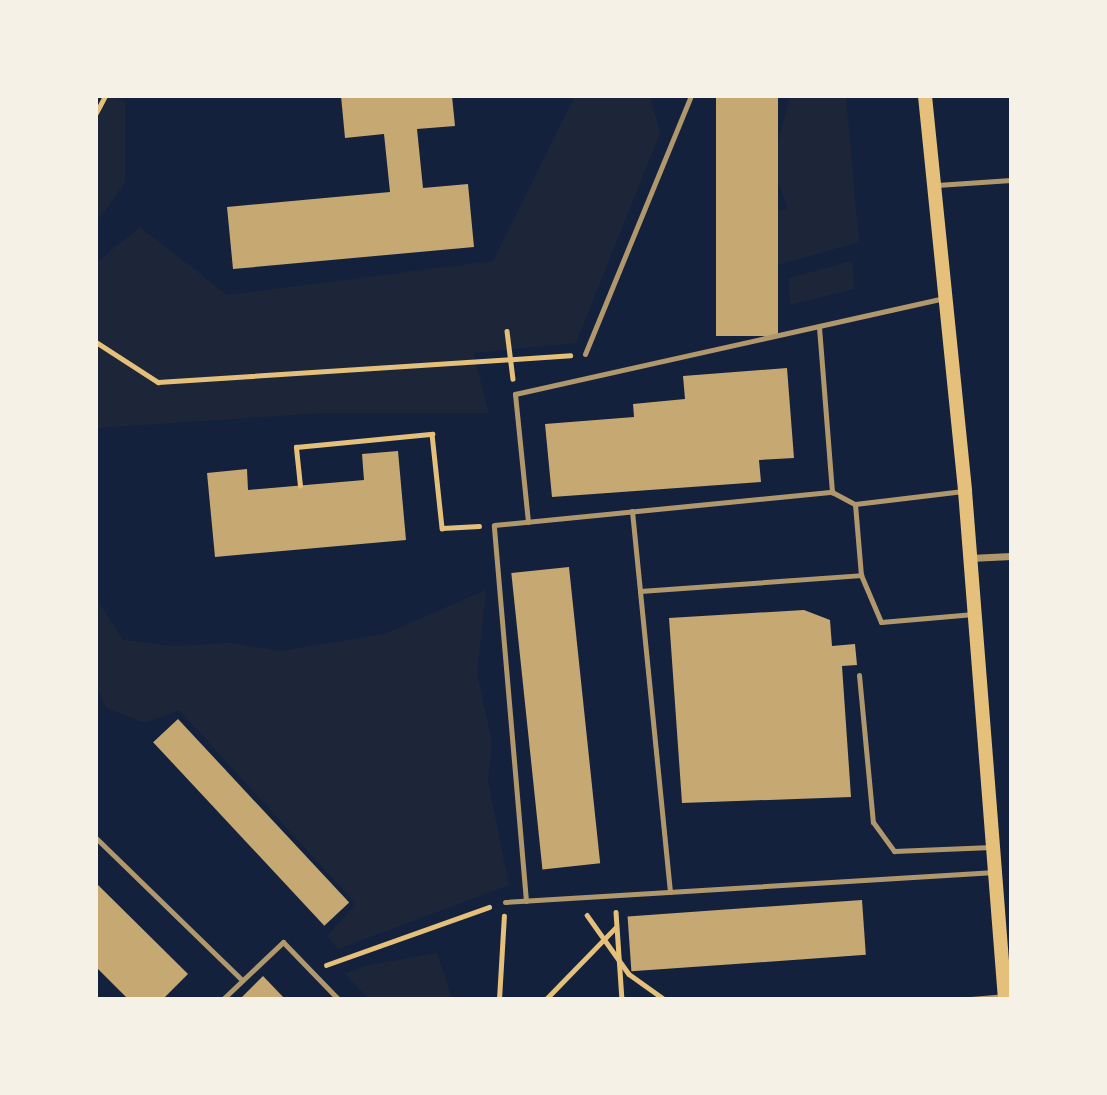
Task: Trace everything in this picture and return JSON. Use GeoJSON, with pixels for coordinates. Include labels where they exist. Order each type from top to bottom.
{"type":"FeatureCollection","features":[{"type":"Feature","properties":{"kind":"main road"},"geometry":{"type":"LineString","coordinates":[[925,96],[965,491],[1005,997]]}},
{"type":"Feature","properties":{"kind":"street"},"geometry":{"type":"LineString","coordinates":[[970,558],[1011,555]]}},
{"type":"Feature","properties":{"kind":"lane"},"geometry":{"type":"LineString","coordinates":[[585,354],[691,96]]}},
{"type":"Feature","properties":{"kind":"lane"},"geometry":{"type":"LineString","coordinates":[[934,185],[1011,180]]}},
{"type":"Feature","properties":{"kind":"lane"},"geometry":{"type":"LineString","coordinates":[[528,522],[515,394],[946,298]]}},
{"type":"Feature","properties":{"kind":"lane"},"geometry":{"type":"LineString","coordinates":[[819,327],[832,492]]}},
{"type":"Feature","properties":{"kind":"lane"},"geometry":{"type":"LineString","coordinates":[[526,901],[494,525],[832,492],[855,504],[965,491]]}},
{"type":"Feature","properties":{"kind":"lane"},"geometry":{"type":"LineString","coordinates":[[855,504],[861,575],[881,622],[974,614]]}},
{"type":"Feature","properties":{"kind":"lane"},"geometry":{"type":"LineString","coordinates":[[632,511],[670,892]]}},
{"type":"Feature","properties":{"kind":"lane"},"geometry":{"type":"LineString","coordinates":[[639,591],[861,575]]}},
{"type":"Feature","properties":{"kind":"lane"},"geometry":{"type":"LineString","coordinates":[[859,674],[873,822],[894,851],[992,847]]}},
{"type":"Feature","properties":{"kind":"lane"},"geometry":{"type":"LineString","coordinates":[[96,838],[242,980]]}},
{"type":"Feature","properties":{"kind":"lane"},"geometry":{"type":"LineString","coordinates":[[505,902],[995,872]]}},
{"type":"Feature","properties":{"kind":"lane"},"geometry":{"type":"LineString","coordinates":[[223,999],[283,942],[338,999]]}},
{"type":"Feature","properties":{"kind":"lane"},"geometry":{"type":"LineString","coordinates":[[971,999],[1005,997]]}},
{"type":"Feature","properties":{"kind":"path"},"geometry":{"type":"LineString","coordinates":[[96,113],[105,96]]}},
{"type":"Feature","properties":{"kind":"path"},"geometry":{"type":"LineString","coordinates":[[508,331],[511,358]]}},
{"type":"Feature","properties":{"kind":"path"},"geometry":{"type":"LineString","coordinates":[[96,342],[158,382],[585,354]]}},
{"type":"Feature","properties":{"kind":"path"},"geometry":{"type":"LineString","coordinates":[[300,486],[296,447],[432,434],[442,528],[494,525]]}},
{"type":"Feature","properties":{"kind":"path"},"geometry":{"type":"LineString","coordinates":[[614,895],[622,999]]}},
{"type":"Feature","properties":{"kind":"path"},"geometry":{"type":"LineString","coordinates":[[573,898],[606,938],[629,974],[664,999]]}},
{"type":"Feature","properties":{"kind":"path"},"geometry":{"type":"LineString","coordinates":[[310,970],[505,902],[499,999]]}},
{"type":"Feature","properties":{"kind":"path"},"geometry":{"type":"LineString","coordinates":[[546,999],[617,926]]}},
{"type":"Feature","properties":{"kind":"shaded area"},"geometry":{"type":"Polygon","coordinates":[[[96,96],[114,96],[125,103],[125,182],[101,217],[96,214],[96,96]]]}},
{"type":"Feature","properties":{"kind":"shaded area"},"geometry":{"type":"Polygon","coordinates":[[[575,96],[650,96],[660,133],[576,343],[473,353],[489,413],[324,413],[96,428],[96,263],[140,227],[227,295],[493,261],[575,96]]]}},
{"type":"Feature","properties":{"kind":"shaded area"},"geometry":{"type":"Polygon","coordinates":[[[790,96],[846,96],[859,242],[724,280],[752,241],[751,211],[788,210],[772,165],[790,96]]]}},
{"type":"Feature","properties":{"kind":"shaded area"},"geometry":{"type":"Polygon","coordinates":[[[852,261],[854,289],[790,305],[789,278],[852,261]]]}},
{"type":"Feature","properties":{"kind":"shaded area"},"geometry":{"type":"Polygon","coordinates":[[[486,590],[477,674],[492,741],[488,782],[509,885],[338,949],[327,936],[356,904],[179,710],[145,723],[106,708],[96,687],[96,598],[123,640],[173,646],[230,643],[281,651],[384,634],[486,590]]]}},
{"type":"Feature","properties":{"kind":"shaded area"},"geometry":{"type":"Polygon","coordinates":[[[437,953],[452,999],[369,999],[345,974],[364,966],[437,953]]]}},
{"type":"Feature","properties":{"kind":"building"},"geometry":{"type":"Polygon","coordinates":[[[341,96],[452,96],[455,126],[417,129],[423,188],[468,184],[474,247],[233,269],[227,207],[390,192],[384,134],[345,138],[341,96]]]}},
{"type":"Feature","properties":{"kind":"building"},"geometry":{"type":"Polygon","coordinates":[[[716,96],[778,96],[778,336],[716,336],[716,96]]]}},
{"type":"Feature","properties":{"kind":"building"},"geometry":{"type":"Polygon","coordinates":[[[787,368],[794,458],[759,460],[761,482],[552,497],[545,424],[634,417],[633,404],[685,399],[683,376],[787,368]]]}},
{"type":"Feature","properties":{"kind":"building"},"geometry":{"type":"Polygon","coordinates":[[[398,451],[406,540],[215,557],[207,473],[247,469],[248,490],[364,480],[362,454],[398,451]]]}},
{"type":"Feature","properties":{"kind":"building"},"geometry":{"type":"Polygon","coordinates":[[[569,567],[600,863],[542,869],[511,573],[569,567]]]}},
{"type":"Feature","properties":{"kind":"building"},"geometry":{"type":"Polygon","coordinates":[[[804,610],[830,620],[832,646],[855,644],[857,665],[842,666],[851,797],[682,803],[669,618],[804,610]]]}},
{"type":"Feature","properties":{"kind":"building"},"geometry":{"type":"Polygon","coordinates":[[[178,719],[349,903],[324,926],[153,742],[178,719]]]}},
{"type":"Feature","properties":{"kind":"building"},"geometry":{"type":"Polygon","coordinates":[[[96,883],[188,974],[163,999],[128,999],[96,967],[96,883]]]}},
{"type":"Feature","properties":{"kind":"building"},"geometry":{"type":"Polygon","coordinates":[[[862,900],[866,955],[631,971],[628,916],[862,900]]]}},
{"type":"Feature","properties":{"kind":"building"},"geometry":{"type":"Polygon","coordinates":[[[263,976],[285,999],[240,999],[263,976]]]}}]}
